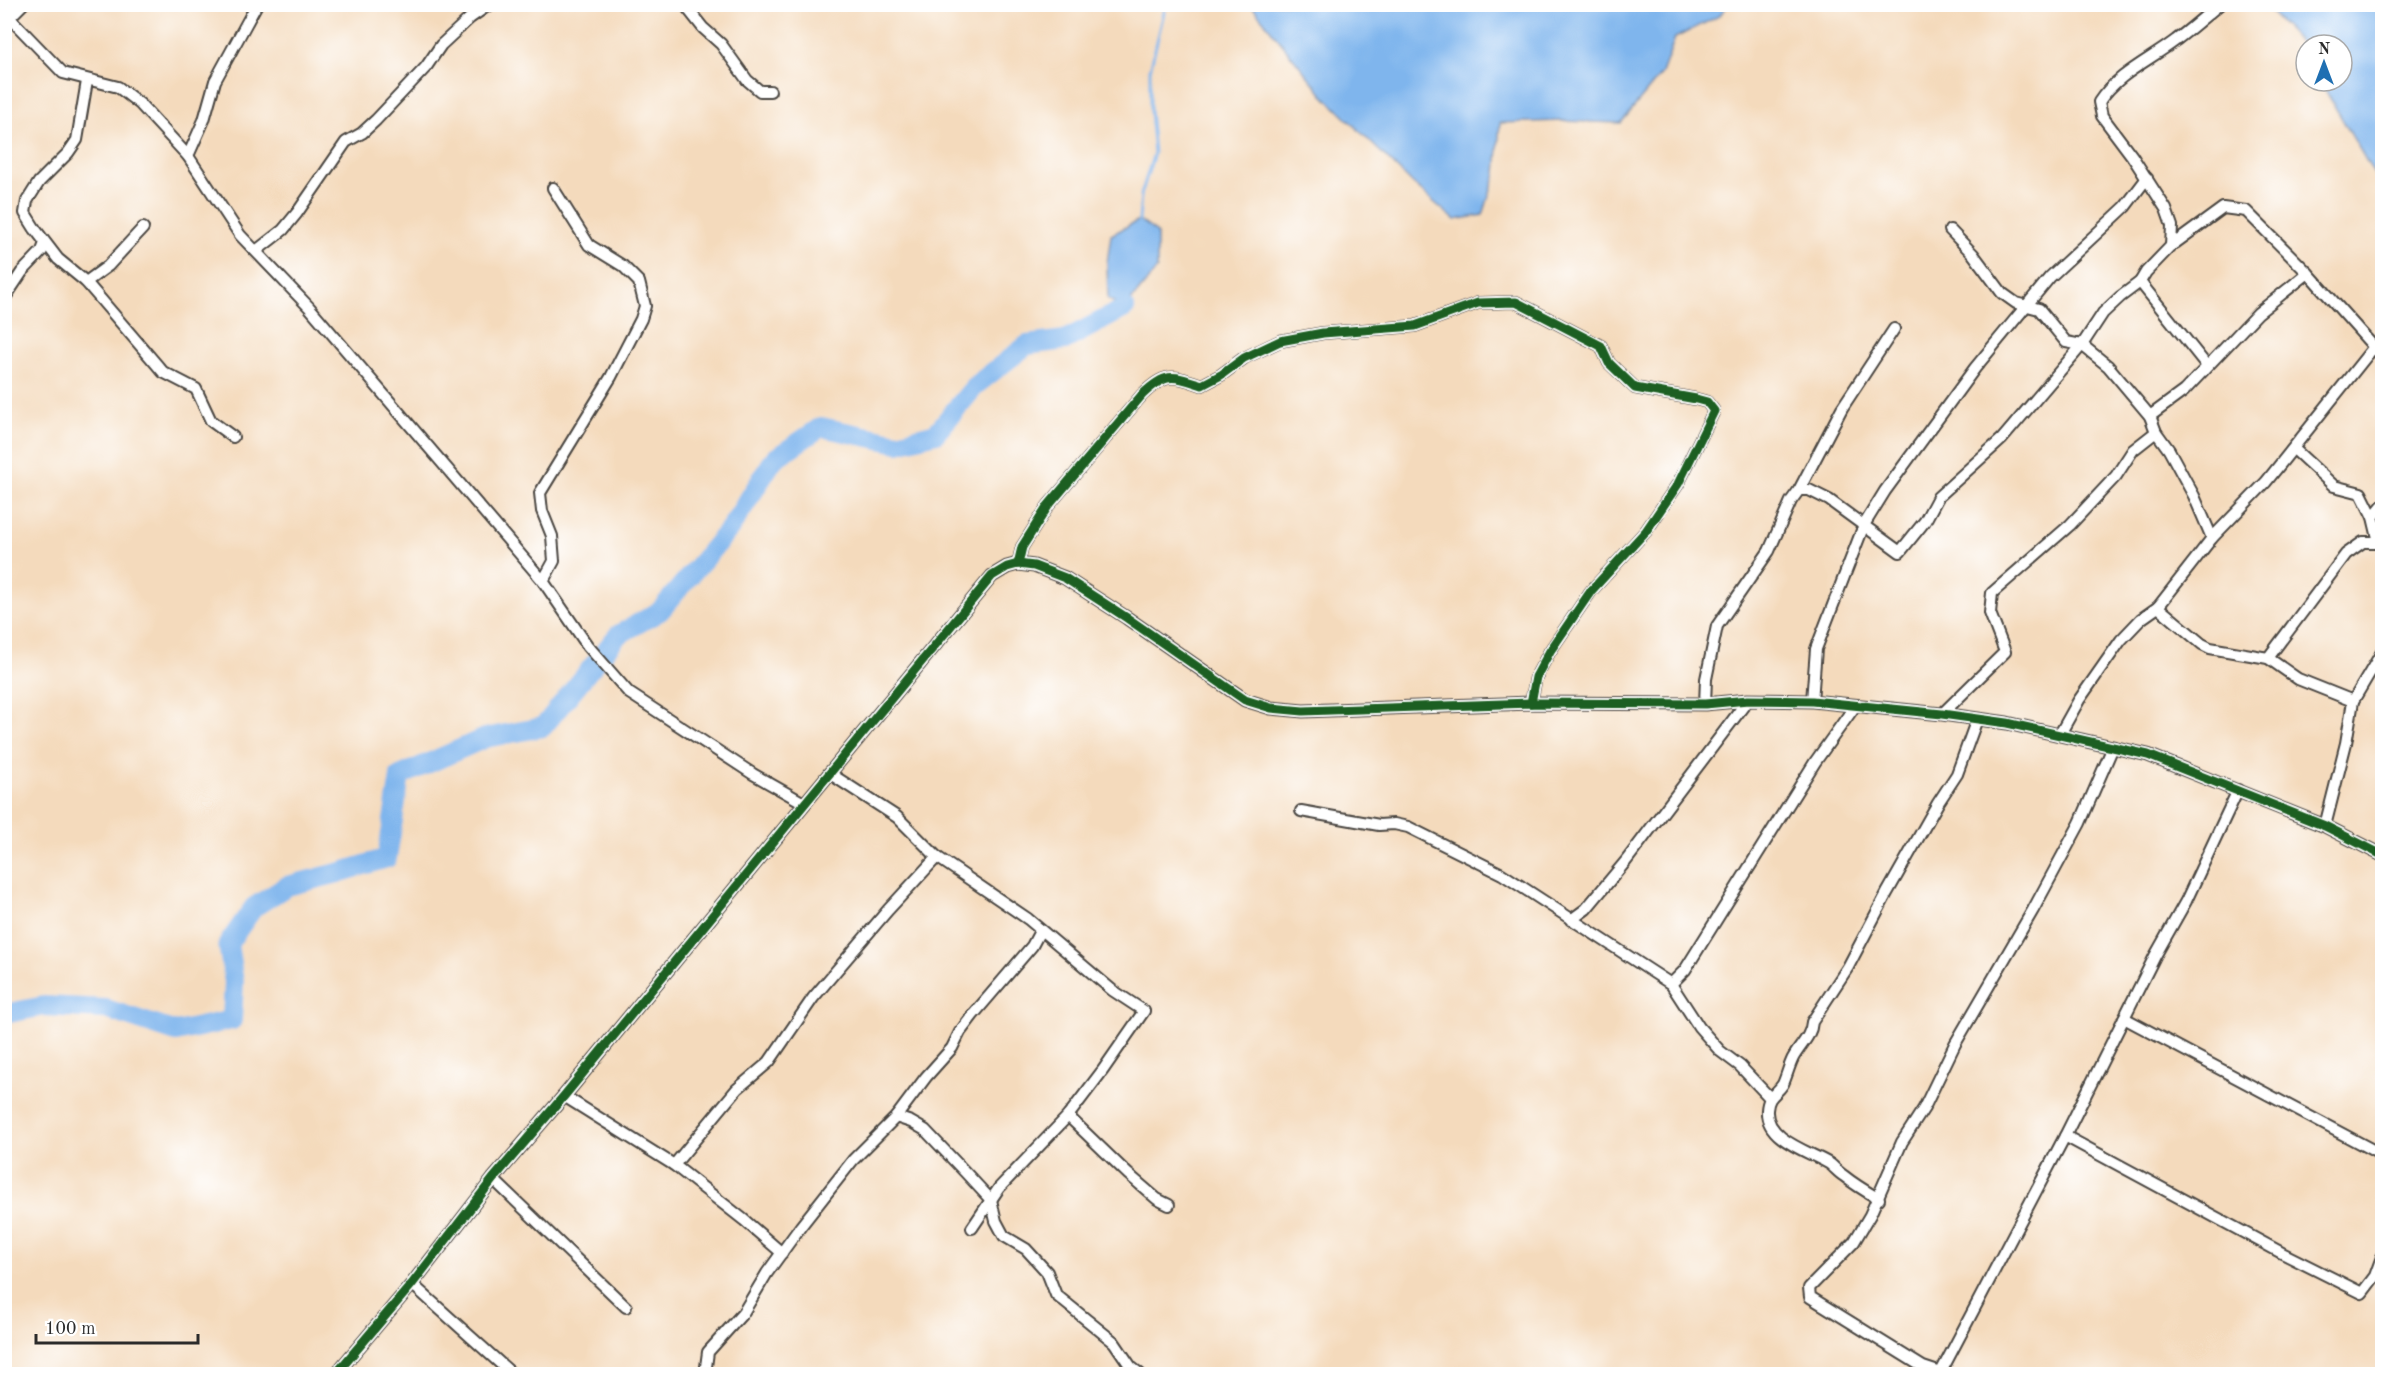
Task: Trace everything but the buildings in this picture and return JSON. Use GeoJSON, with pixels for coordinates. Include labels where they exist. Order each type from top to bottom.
{"type":"FeatureCollection","features":[{"type":"Feature","properties":{"kind":"street"},"geometry":{"type":"LineString","coordinates":[[23,4],[7,15],[63,73],[87,81],[118,87],[140,104],[188,156],[240,235],[309,307],[543,581],[587,645],[613,677],[629,693],[753,774],[804,803]]}},
{"type":"Feature","properties":{"kind":"street"},"geometry":{"type":"LineString","coordinates":[[188,156],[204,120],[215,81],[257,4]]}},
{"type":"Feature","properties":{"kind":"street"},"geometry":{"type":"LineString","coordinates":[[256,251],[283,230],[346,142],[362,133],[376,120],[426,67],[441,45],[470,18],[490,4]]}},
{"type":"Feature","properties":{"kind":"street"},"geometry":{"type":"LineString","coordinates":[[684,4],[703,28],[721,44],[747,80],[760,91],[770,91]]}},
{"type":"Feature","properties":{"kind":"street"},"geometry":{"type":"LineString","coordinates":[[2171,246],[2172,226],[2166,209],[2124,145],[2102,117],[2099,102],[2105,92],[2133,69],[2176,41],[2220,4]]}},
{"type":"Feature","properties":{"kind":"street"},"geometry":{"type":"LineString","coordinates":[[87,81],[77,140],[68,153],[39,182],[27,201],[25,213],[58,259],[86,282],[163,372],[196,389],[211,422],[233,437]]}},
{"type":"Feature","properties":{"kind":"street"},"geometry":{"type":"LineString","coordinates":[[1812,701],[1816,649],[1864,525],[1885,491],[1975,368],[2050,277],[2125,207],[2146,178]]}},
{"type":"Feature","properties":{"kind":"street"},"geometry":{"type":"LineString","coordinates":[[543,581],[554,561],[552,536],[542,511],[540,493],[611,377],[641,319],[645,306],[639,282],[623,266],[589,245],[553,188]]}},
{"type":"Feature","properties":{"kind":"street"},"geometry":{"type":"LineString","coordinates":[[1799,490],[1809,490],[1819,495],[1900,552],[1925,520],[1938,496],[2002,439],[2082,345],[2103,313],[2140,282],[2146,272],[2171,246],[2223,208],[2246,212],[2308,273],[2382,356]]}},
{"type":"Feature","properties":{"kind":"street"},"geometry":{"type":"LineString","coordinates":[[86,282],[108,266],[143,228]]}},
{"type":"Feature","properties":{"kind":"street"},"geometry":{"type":"LineString","coordinates":[[1950,230],[2002,293],[2016,303],[2039,309],[2067,342],[2082,345],[2109,366],[2150,416],[2156,432],[2169,450],[2194,496],[2212,538]]}},
{"type":"Feature","properties":{"kind":"street"},"geometry":{"type":"LineString","coordinates":[[4,299],[45,243]]}},
{"type":"Feature","properties":{"kind":"street"},"geometry":{"type":"LineString","coordinates":[[2150,416],[2184,391],[2258,313],[2308,273]]}},
{"type":"Feature","properties":{"kind":"street"},"geometry":{"type":"LineString","coordinates":[[2140,282],[2207,366]]}},
{"type":"Feature","properties":{"kind":"street"},"geometry":{"type":"LineString","coordinates":[[1018,564],[1022,547],[1048,506],[1158,379],[1177,376],[1202,385],[1221,375],[1244,358],[1280,341],[1323,333],[1415,326],[1478,303],[1515,302],[1601,346],[1609,363],[1635,388],[1707,402],[1714,411],[1678,484],[1646,531],[1592,591],[1550,651],[1536,677],[1531,703]]}},
{"type":"Feature","properties":{"kind":"street"},"geometry":{"type":"LineString","coordinates":[[1705,704],[1706,679],[1716,626],[1769,551],[1791,501],[1842,408],[1894,329]]}},
{"type":"Feature","properties":{"kind":"street"},"geometry":{"type":"LineString","coordinates":[[2060,734],[2079,700],[2121,640],[2141,619],[2158,607],[2212,538],[2294,449],[2373,348]]}},
{"type":"Feature","properties":{"kind":"street"},"geometry":{"type":"LineString","coordinates":[[1942,714],[2005,652],[1990,613],[1992,593],[2070,525],[2116,476],[2133,450],[2156,432]]}},
{"type":"Feature","properties":{"kind":"street"},"geometry":{"type":"LineString","coordinates":[[2268,658],[2346,554],[2363,542],[2381,544],[2373,517],[2361,493],[2334,486],[2294,449]]}},
{"type":"Feature","properties":{"kind":"street"},"geometry":{"type":"LineString","coordinates":[[2373,517],[2382,506]]}},
{"type":"Feature","properties":{"kind":"street"},"geometry":{"type":"LineString","coordinates":[[336,1374],[412,1284],[492,1179],[564,1096],[992,576],[1007,567],[1018,564],[1034,566],[1065,578],[1245,700],[1271,708],[1303,711],[1531,703],[1705,704],[1749,700],[1812,701],[1942,714],[2007,723],[2148,755],[2325,826],[2382,855]]}},
{"type":"Feature","properties":{"kind":"street"},"geometry":{"type":"LineString","coordinates":[[2158,607],[2202,644],[2210,648],[2268,658],[2298,679],[2354,701]]}},
{"type":"Feature","properties":{"kind":"street"},"geometry":{"type":"LineString","coordinates":[[2325,826],[2354,701],[2382,652]]}},
{"type":"Feature","properties":{"kind":"street"},"geometry":{"type":"LineString","coordinates":[[1571,920],[1586,909],[1626,861],[1749,700]]}},
{"type":"Feature","properties":{"kind":"street"},"geometry":{"type":"LineString","coordinates":[[1671,984],[1685,970],[1815,762],[1855,706]]}},
{"type":"Feature","properties":{"kind":"street"},"geometry":{"type":"LineString","coordinates":[[1879,1199],[1843,1176],[1832,1166],[1802,1151],[1777,1134],[1768,1120],[1767,1112],[1770,1098],[1781,1087],[1794,1058],[1811,1032],[1812,1022],[1848,967],[1887,893],[1957,774],[1977,719]]}},
{"type":"Feature","properties":{"kind":"street"},"geometry":{"type":"LineString","coordinates":[[2113,747],[2080,823],[2033,910],[1955,1044],[1924,1107],[1902,1142],[1879,1199],[1854,1242],[1809,1288],[1810,1297],[1923,1367],[1942,1373],[2186,901],[2238,790]]}},
{"type":"Feature","properties":{"kind":"street"},"geometry":{"type":"LineString","coordinates":[[830,773],[897,817],[937,857],[1029,919],[1040,931],[1112,990],[1144,1011],[1068,1116],[1013,1176],[999,1188],[972,1228]]}},
{"type":"Feature","properties":{"kind":"street"},"geometry":{"type":"LineString","coordinates":[[1301,811],[1379,825],[1394,824],[1408,827],[1502,874],[1671,984],[1699,1028],[1770,1098]]}},
{"type":"Feature","properties":{"kind":"street"},"geometry":{"type":"LineString","coordinates":[[674,1165],[737,1089],[769,1062],[813,998],[937,857]]}},
{"type":"Feature","properties":{"kind":"street"},"geometry":{"type":"LineString","coordinates":[[705,1374],[708,1352],[743,1313],[782,1253],[827,1191],[896,1117],[926,1077],[952,1048],[960,1032],[973,1015],[1032,946],[1040,931]]}},
{"type":"Feature","properties":{"kind":"street"},"geometry":{"type":"LineString","coordinates":[[2124,1018],[2382,1155]]}},
{"type":"Feature","properties":{"kind":"street"},"geometry":{"type":"LineString","coordinates":[[564,1096],[674,1165],[782,1253]]}},
{"type":"Feature","properties":{"kind":"street"},"geometry":{"type":"LineString","coordinates":[[1068,1116],[1128,1174],[1157,1199],[1169,1205]]}},
{"type":"Feature","properties":{"kind":"street"},"geometry":{"type":"LineString","coordinates":[[896,1117],[924,1130],[991,1200],[996,1221],[1004,1236],[1026,1249],[1047,1272],[1056,1295],[1114,1342],[1131,1367],[1140,1374]]}},
{"type":"Feature","properties":{"kind":"street"},"geometry":{"type":"LineString","coordinates":[[2065,1136],[2362,1293],[2375,1276],[2382,1257]]}},
{"type":"Feature","properties":{"kind":"street"},"geometry":{"type":"LineString","coordinates":[[492,1179],[626,1308]]}},
{"type":"Feature","properties":{"kind":"street"},"geometry":{"type":"LineString","coordinates":[[412,1284],[512,1374]]}},
{"type":"Feature","properties":{"kind":"water"},"geometry":{"type":"Polygon","coordinates":[[[1251,5],[1728,5],[1719,16],[1675,38],[1662,73],[1621,123],[1562,121],[1500,123],[1496,174],[1483,215],[1455,220],[1414,185],[1323,95],[1251,5]]]}},
{"type":"Feature","properties":{"kind":"water"},"geometry":{"type":"Polygon","coordinates":[[[2264,5],[2382,5],[2382,188],[2327,93],[2354,93],[2354,33],[2294,33],[2294,36],[2264,5]]]}},
{"type":"Feature","properties":{"kind":"water"},"geometry":{"type":"Polygon","coordinates":[[[1139,220],[1157,233],[1157,269],[1125,308],[1108,299],[1107,263],[1111,235],[1139,220]]]}},
{"type":"Feature","properties":{"kind":"waterway"},"geometry":{"type":"LineString","coordinates":[[1139,220],[1141,195],[1154,153],[1150,111],[1150,70],[1166,4]]}},
{"type":"Feature","properties":{"kind":"waterway"},"geometry":{"type":"LineString","coordinates":[[4,1014],[44,1006],[106,1009],[176,1032],[232,1020],[234,982],[228,944],[254,907],[287,886],[387,858],[400,776],[485,738],[543,727],[618,635],[660,611],[731,527],[774,459],[821,427],[898,443],[936,433],[976,385],[1027,345],[1065,340],[1125,308]]}},
{"type":"Feature","properties":{"kind":"cycle path"},"geometry":{"type":"LineString","coordinates":[[1018,564],[1022,547],[1048,506],[1142,395],[1157,382],[1176,378],[1202,385],[1221,375],[1244,358],[1280,341],[1323,333],[1415,326],[1478,303],[1516,302],[1601,346],[1609,363],[1635,388],[1707,402],[1714,411],[1678,484],[1646,531],[1591,591],[1550,651],[1536,677],[1531,703]]}},
{"type":"Feature","properties":{"kind":"cycle path"},"geometry":{"type":"LineString","coordinates":[[336,1374],[412,1284],[493,1179],[992,576],[1007,567],[1018,564],[1034,566],[1065,578],[1245,700],[1271,708],[1303,711],[1531,703],[1705,704],[1748,700],[1812,701],[1942,714],[2007,723],[2148,755],[2325,826],[2382,855]]}}]}
